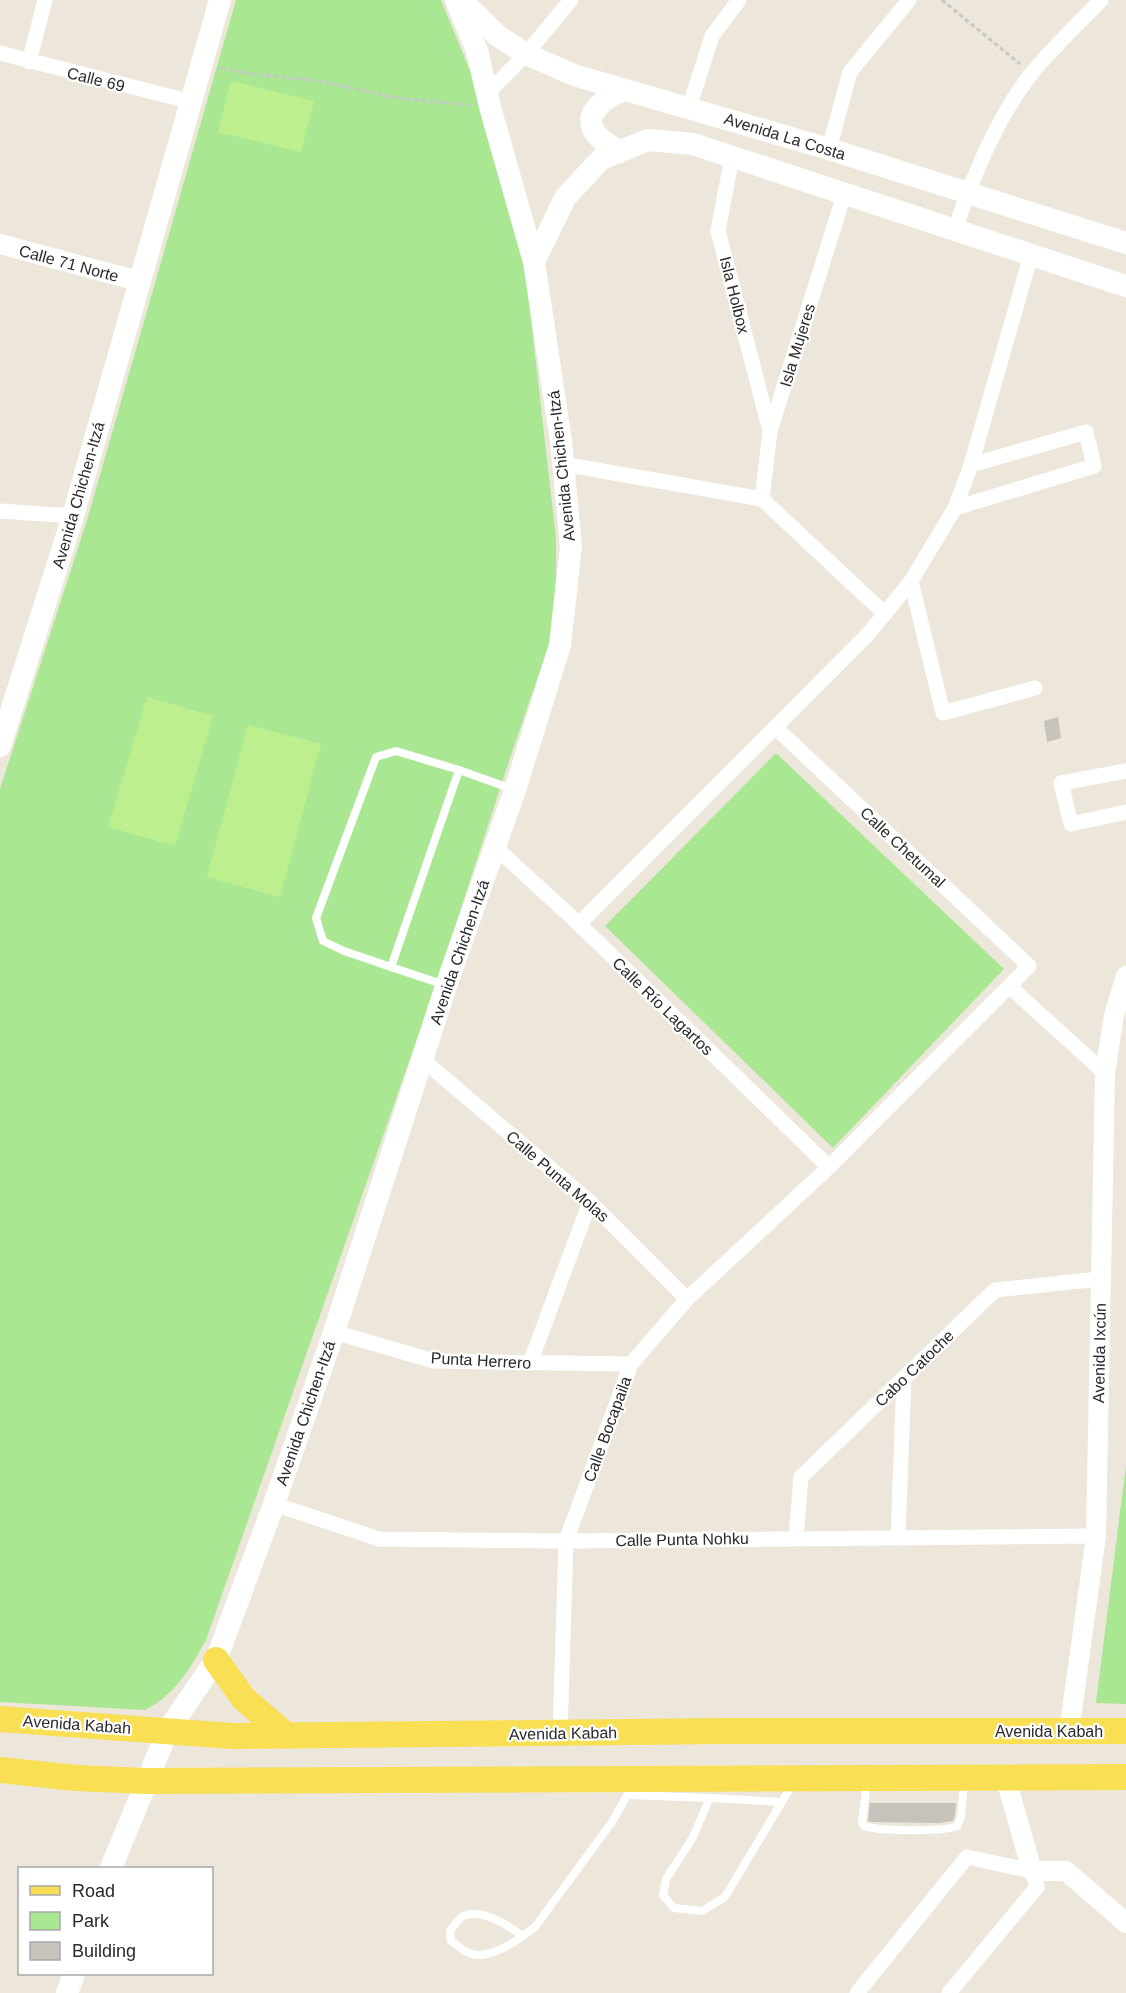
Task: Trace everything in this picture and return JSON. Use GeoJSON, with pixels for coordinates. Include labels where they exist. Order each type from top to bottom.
{"type":"FeatureCollection","features":[{"type":"Feature","properties":{"kind":"main road","name":"Avenida Chichen-Itzá"},"geometry":{"type":"LineString","coordinates":[[0,746],[73,516],[219,0]]}},
{"type":"Feature","properties":{"kind":"main road","name":"Avenida Chichen-Itzá"},"geometry":{"type":"LineString","coordinates":[[112,1867],[168,1730],[216,1660],[274,1504],[334,1332],[446,986],[515,790],[560,645],[571,546],[563,464],[534,262],[488,101],[477,51],[456,0]]}},
{"type":"Feature","properties":{"kind":"main road","name":"Avenida La Costa"},"geometry":{"type":"LineString","coordinates":[[461,0],[498,36],[526,54],[574,75],[829,149],[967,194],[1125,237]]}},
{"type":"Feature","properties":{"kind":"main road"},"geometry":{"type":"LineString","coordinates":[[619,152],[595,133],[592,124],[593,114],[598,105],[611,95],[625,90]]}},
{"type":"Feature","properties":{"kind":"main road"},"geometry":{"type":"LineString","coordinates":[[534,262],[565,198],[601,159],[648,140],[693,144],[1126,286]]}},
{"type":"Feature","properties":{"kind":"main road"},"geometry":{"type":"LineString","coordinates":[[216,1660],[244,1699],[287,1736]]}},
{"type":"Feature","properties":{"kind":"main road","name":"Avenida Kabah"},"geometry":{"type":"LineString","coordinates":[[0,1719],[232,1736],[723,1731],[1126,1731]]}},
{"type":"Feature","properties":{"kind":"main road"},"geometry":{"type":"LineString","coordinates":[[0,1770],[76,1778],[147,1781],[630,1787],[795,1779],[1126,1777]]}},
{"type":"Feature","properties":{"kind":"main road"},"geometry":{"type":"LineString","coordinates":[[67,1993],[74,1975]]}},
{"type":"Feature","properties":{"kind":"street"},"geometry":{"type":"LineString","coordinates":[[29,62],[45,0]]}},
{"type":"Feature","properties":{"kind":"street"},"geometry":{"type":"LineString","coordinates":[[488,101],[571,0]]}},
{"type":"Feature","properties":{"kind":"street"},"geometry":{"type":"LineString","coordinates":[[689,108],[711,36],[739,0]]}},
{"type":"Feature","properties":{"kind":"street"},"geometry":{"type":"LineString","coordinates":[[829,149],[850,72],[909,0]]}},
{"type":"Feature","properties":{"kind":"street"},"geometry":{"type":"LineString","coordinates":[[955,230],[967,194],[1006,111],[1032,74],[1101,0]]}},
{"type":"Feature","properties":{"kind":"street","name":"Calle 69"},"geometry":{"type":"LineString","coordinates":[[0,53],[192,102]]}},
{"type":"Feature","properties":{"kind":"street","name":"Isla Holbox"},"geometry":{"type":"LineString","coordinates":[[732,157],[718,231],[770,431]]}},
{"type":"Feature","properties":{"kind":"street","name":"Isla Mujeres"},"geometry":{"type":"LineString","coordinates":[[762,499],[770,431],[844,195]]}},
{"type":"Feature","properties":{"kind":"street","name":"Calle 71 Norte"},"geometry":{"type":"LineString","coordinates":[[0,244],[138,281]]}},
{"type":"Feature","properties":{"kind":"street"},"geometry":{"type":"LineString","coordinates":[[579,924],[870,632],[911,581],[955,508],[971,465],[1031,255]]}},
{"type":"Feature","properties":{"kind":"street"},"geometry":{"type":"LineString","coordinates":[[955,508],[1094,466],[1086,432],[971,465]]}},
{"type":"Feature","properties":{"kind":"street"},"geometry":{"type":"LineString","coordinates":[[563,464],[762,499],[885,614]]}},
{"type":"Feature","properties":{"kind":"street"},"geometry":{"type":"LineString","coordinates":[[0,511],[73,516]]}},
{"type":"Feature","properties":{"kind":"street"},"geometry":{"type":"LineString","coordinates":[[911,581],[943,713],[1035,688]]}},
{"type":"Feature","properties":{"kind":"street","name":"Calle Chetumal"},"geometry":{"type":"LineString","coordinates":[[776,728],[1029,966]]}},
{"type":"Feature","properties":{"kind":"street"},"geometry":{"type":"LineString","coordinates":[[1126,771],[1061,783],[1071,824],[1126,812]]}},
{"type":"Feature","properties":{"kind":"street","name":"Calle Río Lagartos"},"geometry":{"type":"LineString","coordinates":[[495,847],[579,924],[829,1167]]}},
{"type":"Feature","properties":{"kind":"street","name":"Calle Bocapaila"},"geometry":{"type":"LineString","coordinates":[[560,1734],[566,1540],[631,1364],[687,1299],[829,1167],[1029,966]]}},
{"type":"Feature","properties":{"kind":"street","name":"Avenida Ixcún"},"geometry":{"type":"LineString","coordinates":[[1069,1732],[1096,1536],[1105,1073],[1114,1015],[1126,976]]}},
{"type":"Feature","properties":{"kind":"street"},"geometry":{"type":"LineString","coordinates":[[1009,986],[1105,1073]]}},
{"type":"Feature","properties":{"kind":"street","name":"Calle Punta Molas"},"geometry":{"type":"LineString","coordinates":[[423,1060],[590,1202],[687,1299]]}},
{"type":"Feature","properties":{"kind":"street"},"geometry":{"type":"LineString","coordinates":[[530,1363],[590,1202]]}},
{"type":"Feature","properties":{"kind":"street","name":"Cabo Catoche"},"geometry":{"type":"LineString","coordinates":[[796,1538],[801,1477],[995,1290],[1100,1280]]}},
{"type":"Feature","properties":{"kind":"street","name":"Punta Herrero"},"geometry":{"type":"LineString","coordinates":[[334,1332],[434,1360],[631,1364]]}},
{"type":"Feature","properties":{"kind":"street"},"geometry":{"type":"LineString","coordinates":[[898,1538],[904,1377]]}},
{"type":"Feature","properties":{"kind":"street","name":"Calle Punta Nohku"},"geometry":{"type":"LineString","coordinates":[[274,1504],[378,1539],[1096,1536]]}},
{"type":"Feature","properties":{"kind":"street"},"geometry":{"type":"LineString","coordinates":[[1006,1779],[1034,1879]]}},
{"type":"Feature","properties":{"kind":"street"},"geometry":{"type":"LineString","coordinates":[[857,1993],[967,1857],[1034,1879],[1066,1871],[1126,1923]]}},
{"type":"Feature","properties":{"kind":"street"},"geometry":{"type":"LineString","coordinates":[[949,1993],[1034,1879]]}},
{"type":"Feature","properties":{"kind":"lane"},"geometry":{"type":"LineString","coordinates":[[446,986],[344,951],[323,941],[316,918],[376,757],[396,751],[515,790]]}},
{"type":"Feature","properties":{"kind":"lane"},"geometry":{"type":"LineString","coordinates":[[391,967],[459,770]]}},
{"type":"Feature","properties":{"kind":"lane"},"geometry":{"type":"LineString","coordinates":[[710,1798],[692,1839],[666,1879],[663,1895],[674,1908],[702,1911],[724,1897],[795,1779]]}},
{"type":"Feature","properties":{"kind":"lane"},"geometry":{"type":"LineString","coordinates":[[867,1779],[862,1822],[864,1826],[929,1830],[951,1829],[957,1826],[961,1817],[964,1779]]}},
{"type":"Feature","properties":{"kind":"lane"},"geometry":{"type":"LineString","coordinates":[[522,1936],[509,1926],[474,1913],[462,1917],[450,1931],[451,1941],[464,1951],[480,1956],[504,1948],[522,1936],[535,1927],[612,1822],[630,1787],[710,1798],[780,1802]]}},
{"type":"Feature","properties":{"kind":"path"},"geometry":{"type":"LineString","coordinates":[[942,0],[1032,74]]}},
{"type":"Feature","properties":{"kind":"path"},"geometry":{"type":"LineString","coordinates":[[201,64],[244,73],[319,81],[396,98],[488,101]]}},
{"type":"Feature","properties":{"kind":"green space"},"geometry":{"type":"Polygon","coordinates":[[[236,0],[441,0],[477,88],[525,267],[556,538],[556,579],[550,642],[437,982],[206,1640],[181,1680],[165,1697],[145,1710],[0,1702],[0,789],[88,517],[236,0]]]}},
{"type":"Feature","properties":{"kind":"green space"},"geometry":{"type":"Polygon","coordinates":[[[231,81],[314,101],[301,152],[218,132],[231,81]]]}},
{"type":"Feature","properties":{"kind":"green space"},"geometry":{"type":"Polygon","coordinates":[[[147,697],[213,716],[175,846],[108,827],[147,697]]]}},
{"type":"Feature","properties":{"kind":"green space"},"geometry":{"type":"Polygon","coordinates":[[[248,725],[321,744],[280,897],[207,877],[248,725]]]}},
{"type":"Feature","properties":{"kind":"green space"},"geometry":{"type":"Polygon","coordinates":[[[776,753],[1004,969],[833,1148],[605,926],[776,753]]]}},
{"type":"Feature","properties":{"kind":"green space"},"geometry":{"type":"Polygon","coordinates":[[[1126,1465],[1126,1704],[1096,1703],[1126,1465]]]}},
{"type":"Feature","properties":{"kind":"building"},"geometry":{"type":"Polygon","coordinates":[[[1058,717],[1061,738],[1047,742],[1044,721],[1058,717]]]}},
{"type":"Feature","properties":{"kind":"building"},"geometry":{"type":"Polygon","coordinates":[[[870,1803],[956,1803],[953,1821],[939,1823],[868,1821],[870,1803]]]}}]}
